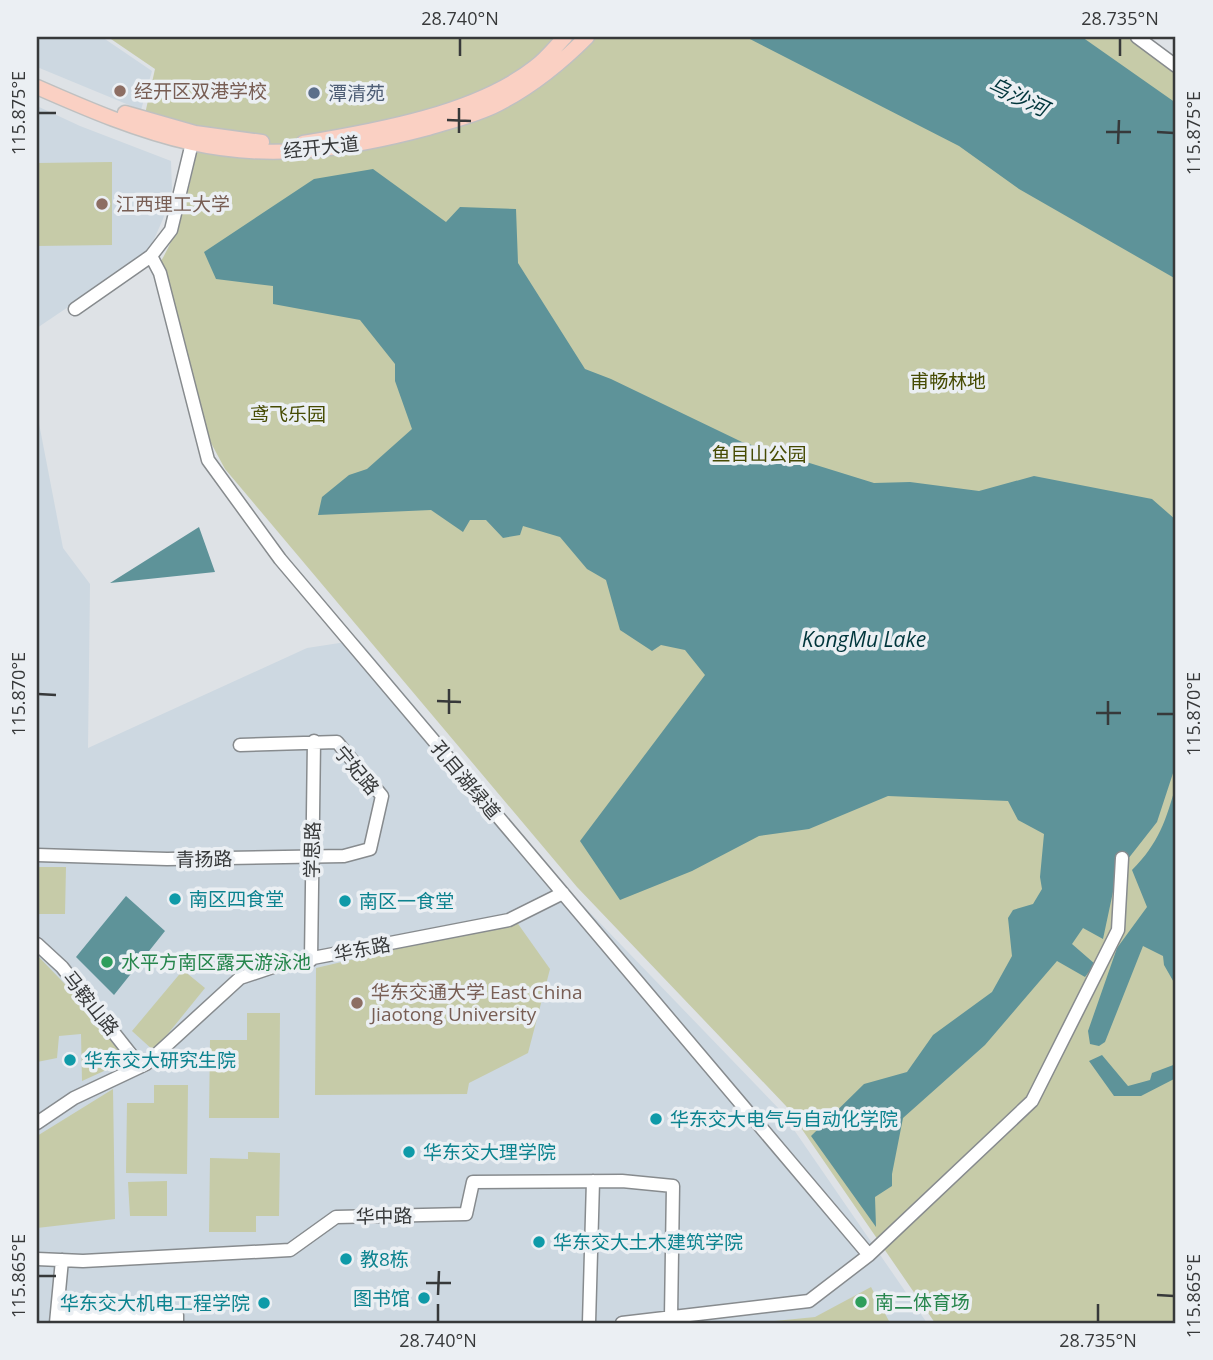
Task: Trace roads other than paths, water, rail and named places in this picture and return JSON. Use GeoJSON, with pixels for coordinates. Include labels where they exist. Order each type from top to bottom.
{"type":"FeatureCollection","features":[{"type":"Feature","properties":{"kind":"main road","name":"经开大道"},"geometry":{"type":"LineString","coordinates":[[37,77],[114,110],[195,133],[297,144],[347,136],[449,111],[501,89],[536,67],[565,37]]}},
{"type":"Feature","properties":{"kind":"main road","name":"经开大道"},"geometry":{"type":"LineString","coordinates":[[37,87],[108,118],[192,144],[297,153],[383,140],[457,120],[496,105],[537,82],[587,37]]}},
{"type":"Feature","properties":{"kind":"street"},"geometry":{"type":"LineString","coordinates":[[1138,37],[1176,66]]}},
{"type":"Feature","properties":{"kind":"street"},"geometry":{"type":"LineString","coordinates":[[75,309],[152,256],[171,230],[192,144]]}},
{"type":"Feature","properties":{"kind":"street","name":"孔目湖绿道"},"geometry":{"type":"LineString","coordinates":[[152,256],[160,273],[208,460],[280,559],[869,1255]]}},
{"type":"Feature","properties":{"kind":"street","name":"学思路"},"geometry":{"type":"LineString","coordinates":[[311,960],[314,741]]}},
{"type":"Feature","properties":{"kind":"street","name":"宁妃路"},"geometry":{"type":"LineString","coordinates":[[240,745],[337,742],[382,796],[370,849]]}},
{"type":"Feature","properties":{"kind":"street","name":"青扬路"},"geometry":{"type":"LineString","coordinates":[[37,855],[167,859],[312,857],[344,856],[370,849]]}},
{"type":"Feature","properties":{"kind":"street"},"geometry":{"type":"LineString","coordinates":[[622,1323],[809,1301],[869,1255],[1032,1101],[1118,930],[1122,858]]}},
{"type":"Feature","properties":{"kind":"street","name":"华东路"},"geometry":{"type":"LineString","coordinates":[[37,1123],[74,1098],[146,1063],[240,978],[282,964],[509,920],[563,893]]}},
{"type":"Feature","properties":{"kind":"street","name":"马鞍山路"},"geometry":{"type":"LineString","coordinates":[[37,944],[62,967],[140,1066]]}},
{"type":"Feature","properties":{"kind":"street"},"geometry":{"type":"LineString","coordinates":[[590,1323],[593,1181]]}},
{"type":"Feature","properties":{"kind":"street","name":"华中路"},"geometry":{"type":"LineString","coordinates":[[37,1259],[83,1261],[290,1250],[336,1217],[466,1214],[473,1182],[593,1181],[673,1185],[671,1317]]}},
{"type":"Feature","properties":{"kind":"street"},"geometry":{"type":"LineString","coordinates":[[62,1260],[56,1319],[177,1315],[177,1323]]}},
{"type":"Feature","properties":{"kind":"water","name":"乌沙河"},"geometry":{"type":"Polygon","coordinates":[[[746,37],[1082,37],[1176,103],[1176,279],[1019,189],[959,146],[746,37]]]}},
{"type":"Feature","properties":{"kind":"water","name":"KongMu Lake"},"geometry":{"type":"Polygon","coordinates":[[[373,169],[446,222],[460,207],[516,209],[518,263],[585,369],[742,442],[874,483],[910,482],[979,491],[1034,476],[1152,499],[1176,520],[1176,764],[1157,822],[1117,873],[1103,939],[1083,928],[1072,944],[1095,964],[1085,977],[1057,961],[985,1045],[903,1118],[892,1186],[875,1197],[876,1227],[811,1136],[864,1084],[907,1072],[933,1035],[992,992],[1012,956],[1008,918],[1013,910],[1033,904],[1042,889],[1040,877],[1044,834],[1018,820],[1008,801],[888,796],[809,829],[759,836],[692,871],[620,900],[580,841],[705,675],[685,650],[661,645],[652,651],[620,630],[606,580],[587,569],[560,537],[523,526],[520,535],[503,538],[486,520],[470,520],[463,532],[431,510],[318,515],[322,497],[349,475],[367,469],[412,429],[395,381],[395,364],[360,320],[273,304],[273,286],[216,279],[204,252],[314,179],[373,169]]]}},
{"type":"Feature","properties":{"kind":"water"},"geometry":{"type":"Polygon","coordinates":[[[199,527],[215,572],[110,583],[199,527]]]}},
{"type":"Feature","properties":{"kind":"water"},"geometry":{"type":"Polygon","coordinates":[[[1176,785],[1176,986],[1164,965],[1163,956],[1143,946],[1105,1042],[1099,1046],[1090,1044],[1088,1031],[1117,948],[1147,907],[1132,870],[1149,850],[1160,830],[1176,785]]]}},
{"type":"Feature","properties":{"kind":"water"},"geometry":{"type":"Polygon","coordinates":[[[126,896],[165,931],[114,995],[76,957],[126,896]]]}},
{"type":"Feature","properties":{"kind":"water"},"geometry":{"type":"Polygon","coordinates":[[[1102,1055],[1128,1086],[1150,1080],[1152,1073],[1176,1064],[1176,1078],[1141,1096],[1114,1096],[1089,1061],[1102,1055]]]}},
{"type":"Feature","properties":{"kind":"place","name":"经开区双港学校"},"geometry":{"type":"Point","coordinates":[120,91]}},
{"type":"Feature","properties":{"kind":"place","name":"潭清苑"},"geometry":{"type":"Point","coordinates":[314,93]}},
{"type":"Feature","properties":{"kind":"place","name":"江西理工大学"},"geometry":{"type":"Point","coordinates":[102,204]}},
{"type":"Feature","properties":{"kind":"place","name":"南区四食堂"},"geometry":{"type":"Point","coordinates":[175,899]}},
{"type":"Feature","properties":{"kind":"place","name":"南区一食堂"},"geometry":{"type":"Point","coordinates":[345,901]}},
{"type":"Feature","properties":{"kind":"place","name":"水平方南区露天游泳池"},"geometry":{"type":"Point","coordinates":[107,962]}},
{"type":"Feature","properties":{"kind":"place","name":"华东交通大学 East China Jiaotong University"},"geometry":{"type":"Point","coordinates":[357,1003]}},
{"type":"Feature","properties":{"kind":"place","name":"华东交大研究生院"},"geometry":{"type":"Point","coordinates":[70,1060]}},
{"type":"Feature","properties":{"kind":"place","name":"华东交大电气与自动化学院"},"geometry":{"type":"Point","coordinates":[656,1119]}},
{"type":"Feature","properties":{"kind":"place","name":"华东交大理学院"},"geometry":{"type":"Point","coordinates":[409,1152]}},
{"type":"Feature","properties":{"kind":"place","name":"华东交大土木建筑学院"},"geometry":{"type":"Point","coordinates":[539,1242]}},
{"type":"Feature","properties":{"kind":"place","name":"教8栋"},"geometry":{"type":"Point","coordinates":[346,1259]}},
{"type":"Feature","properties":{"kind":"place","name":"图书馆"},"geometry":{"type":"Point","coordinates":[424,1298]}},
{"type":"Feature","properties":{"kind":"place","name":"南二体育场"},"geometry":{"type":"Point","coordinates":[861,1302]}},
{"type":"Feature","properties":{"kind":"place","name":"华东交大机电工程学院"},"geometry":{"type":"Point","coordinates":[264,1303]}},
{"type":"Feature","properties":{"kind":"park label","name":"甫畅林地"},"geometry":{"type":"Point","coordinates":[948,381]}},
{"type":"Feature","properties":{"kind":"park label","name":"鸢飞乐园"},"geometry":{"type":"Point","coordinates":[288,414]}},
{"type":"Feature","properties":{"kind":"park label","name":"鱼目山公园"},"geometry":{"type":"Point","coordinates":[759,454]}}]}
